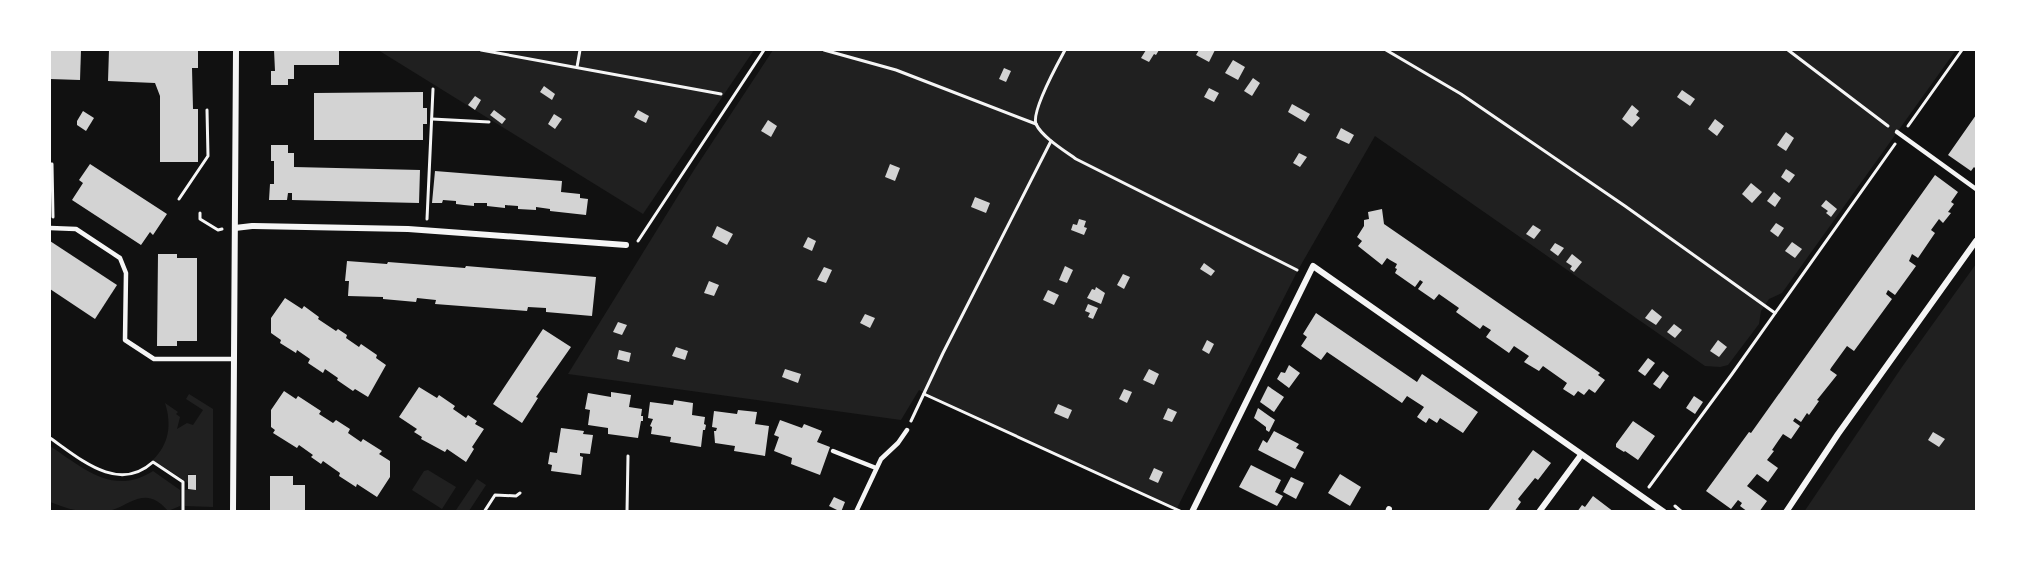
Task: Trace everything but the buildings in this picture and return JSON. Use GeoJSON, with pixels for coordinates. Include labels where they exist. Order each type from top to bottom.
{"type":"FeatureCollection","features":[{"type":"Feature","properties":{"kind":"street"},"geometry":{"type":"LineString","coordinates":[[233,512],[236,50]]}},
{"type":"Feature","properties":{"kind":"street"},"geometry":{"type":"LineString","coordinates":[[235,228],[252,226],[408,229],[626,246]]}},
{"type":"Feature","properties":{"kind":"street"},"geometry":{"type":"LineString","coordinates":[[1786,512],[1838,434],[1977,241]]}},
{"type":"Feature","properties":{"kind":"street"},"geometry":{"type":"LineString","coordinates":[[1192,512],[1313,266],[1664,512]]}},
{"type":"Feature","properties":{"kind":"street"},"geometry":{"type":"LineString","coordinates":[[1539,512],[1581,455]]}},
{"type":"Feature","properties":{"kind":"lane"},"geometry":{"type":"LineString","coordinates":[[1899,134],[1977,189]]}},
{"type":"Feature","properties":{"kind":"lane"},"geometry":{"type":"LineString","coordinates":[[51,228],[76,230],[120,258],[126,273],[124,340],[154,359],[234,358]]}},
{"type":"Feature","properties":{"kind":"lane"},"geometry":{"type":"LineString","coordinates":[[856,512],[881,459],[898,443],[907,430]]}},
{"type":"Feature","properties":{"kind":"lane"},"geometry":{"type":"LineString","coordinates":[[834,451],[876,468]]}},
{"type":"Feature","properties":{"kind":"path"},"geometry":{"type":"LineString","coordinates":[[481,50],[721,94]]}},
{"type":"Feature","properties":{"kind":"path"},"geometry":{"type":"LineString","coordinates":[[577,67],[580,50]]}},
{"type":"Feature","properties":{"kind":"path"},"geometry":{"type":"LineString","coordinates":[[635,247],[663,200],[764,50]]}},
{"type":"Feature","properties":{"kind":"path"},"geometry":{"type":"LineString","coordinates":[[824,50],[896,70],[1036,124],[1051,141],[1076,159],[1298,270]]}},
{"type":"Feature","properties":{"kind":"path"},"geometry":{"type":"LineString","coordinates":[[1036,124],[1036,111],[1065,50]]}},
{"type":"Feature","properties":{"kind":"path"},"geometry":{"type":"LineString","coordinates":[[1386,50],[1461,94],[1625,206],[1775,313]]}},
{"type":"Feature","properties":{"kind":"path"},"geometry":{"type":"LineString","coordinates":[[1788,50],[1899,134]]}},
{"type":"Feature","properties":{"kind":"path"},"geometry":{"type":"LineString","coordinates":[[1642,496],[1775,313],[1899,134],[1962,50]]}},
{"type":"Feature","properties":{"kind":"path"},"geometry":{"type":"LineString","coordinates":[[427,219],[434,89]]}},
{"type":"Feature","properties":{"kind":"path"},"geometry":{"type":"LineString","coordinates":[[179,200],[208,156],[207,110]]}},
{"type":"Feature","properties":{"kind":"path"},"geometry":{"type":"LineString","coordinates":[[432,119],[489,122]]}},
{"type":"Feature","properties":{"kind":"path"},"geometry":{"type":"LineString","coordinates":[[907,430],[923,393],[1051,141]]}},
{"type":"Feature","properties":{"kind":"path"},"geometry":{"type":"LineString","coordinates":[[50,165],[52,164],[51,228]]}},
{"type":"Feature","properties":{"kind":"path"},"geometry":{"type":"LineString","coordinates":[[200,213],[200,219],[218,230],[235,228]]}},
{"type":"Feature","properties":{"kind":"path"},"geometry":{"type":"LineString","coordinates":[[923,393],[1182,512]]}},
{"type":"Feature","properties":{"kind":"path"},"geometry":{"type":"LineString","coordinates":[[50,438],[100,471],[113,475],[131,474],[153,462],[183,482],[183,512]]}},
{"type":"Feature","properties":{"kind":"path"},"geometry":{"type":"LineString","coordinates":[[627,512],[628,456]]}},
{"type":"Feature","properties":{"kind":"path"},"geometry":{"type":"LineString","coordinates":[[484,512],[495,495],[516,496],[520,493]]}},
{"type":"Feature","properties":{"kind":"shaded area"},"geometry":{"type":"Polygon","coordinates":[[[378,50],[754,50],[643,214],[378,50]]]}},
{"type":"Feature","properties":{"kind":"shaded area"},"geometry":{"type":"Polygon","coordinates":[[[773,50],[1956,50],[1782,293],[1769,299],[1761,311],[1759,324],[1728,365],[1720,367],[1705,366],[1375,136],[1298,270],[1177,508],[919,390],[901,420],[568,374],[694,170],[773,50]]]}},
{"type":"Feature","properties":{"kind":"shaded area"},"geometry":{"type":"Polygon","coordinates":[[[1976,264],[1976,511],[1804,512],[1902,367],[1976,264]]]}},
{"type":"Feature","properties":{"kind":"shaded area"},"geometry":{"type":"Polygon","coordinates":[[[189,394],[213,409],[213,507],[185,506],[185,490],[196,489],[196,475],[188,474],[188,483],[153,460],[163,447],[168,434],[165,403],[178,412],[176,414],[180,417],[177,429],[187,423],[193,425],[203,410],[186,399],[189,394]]]}},
{"type":"Feature","properties":{"kind":"shaded area"},"geometry":{"type":"Polygon","coordinates":[[[50,446],[86,470],[111,480],[125,481],[153,471],[180,490],[180,506],[168,511],[151,498],[144,498],[113,510],[83,512],[50,502],[50,446]]]}},
{"type":"Feature","properties":{"kind":"shaded area"},"geometry":{"type":"Polygon","coordinates":[[[428,470],[456,487],[442,509],[412,490],[424,471],[428,470]]]}},
{"type":"Feature","properties":{"kind":"shaded area"},"geometry":{"type":"Polygon","coordinates":[[[477,479],[486,485],[469,511],[456,510],[477,479]]]}}]}
